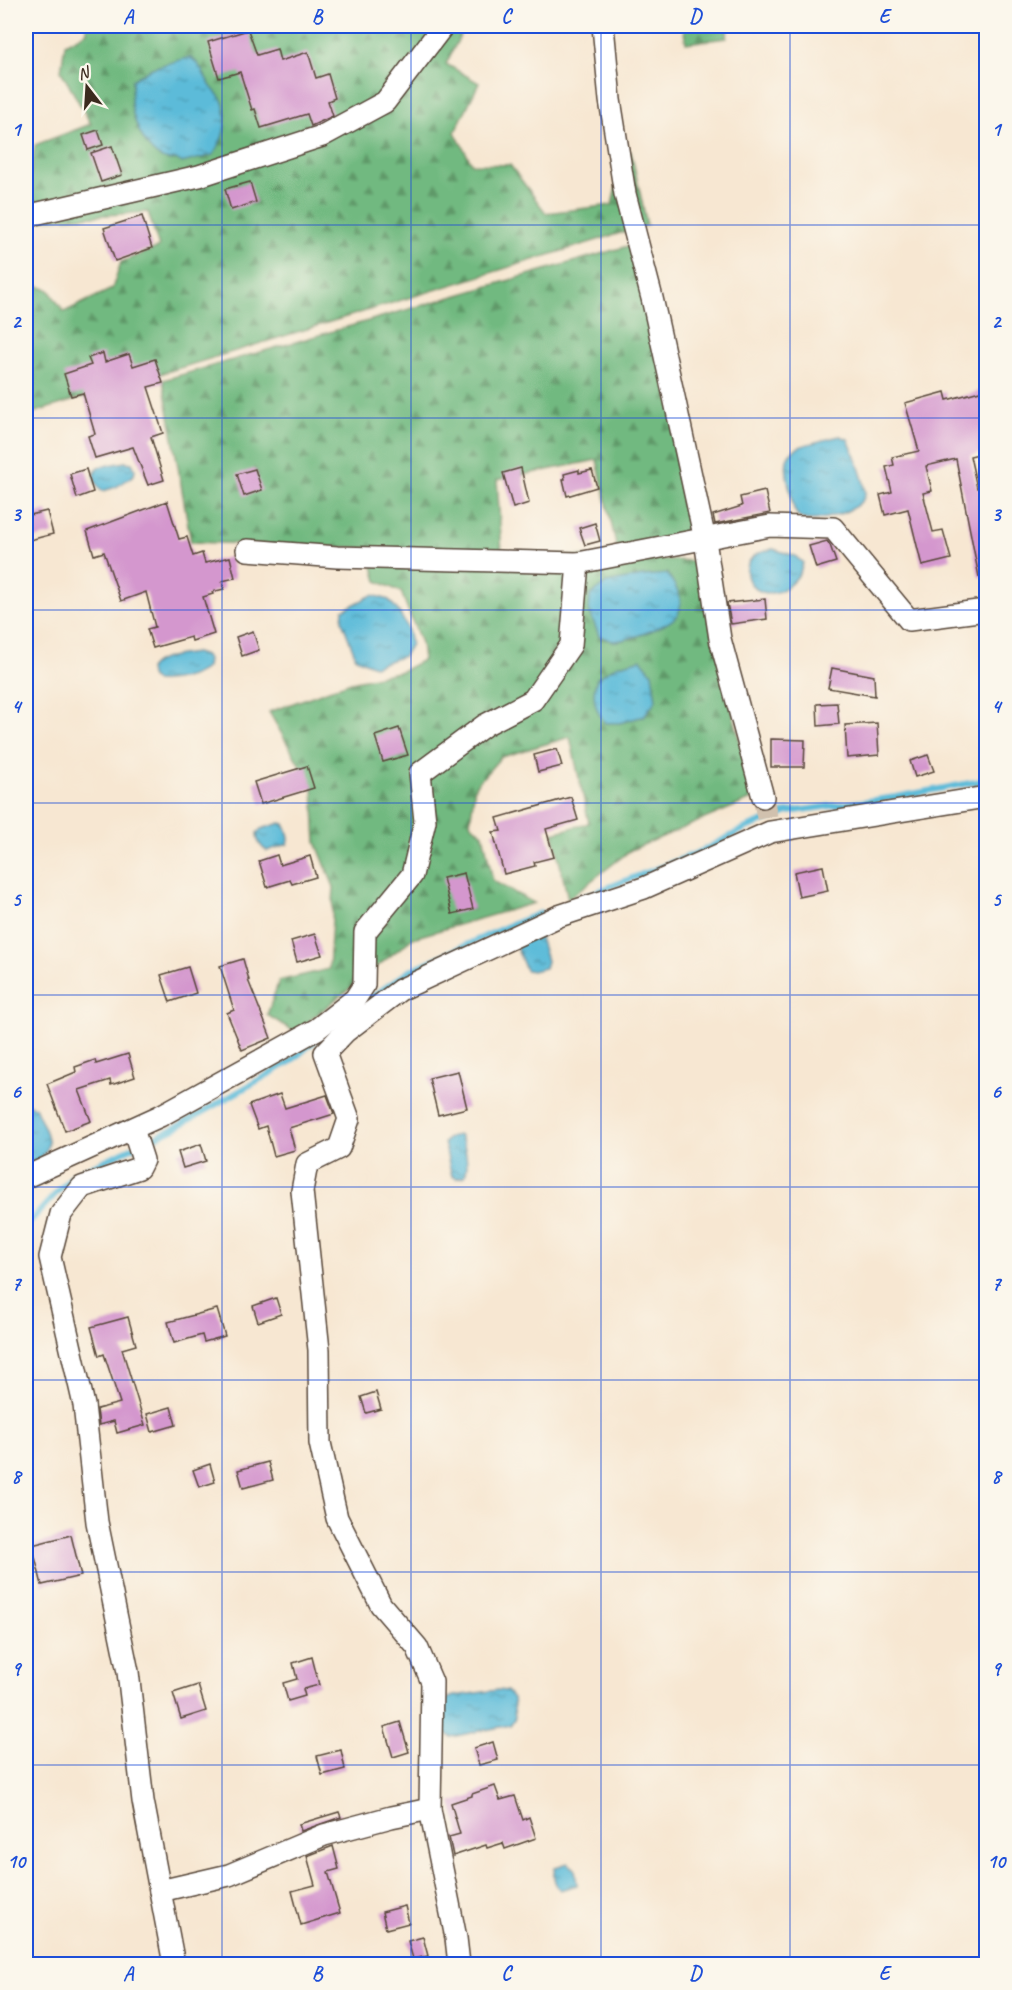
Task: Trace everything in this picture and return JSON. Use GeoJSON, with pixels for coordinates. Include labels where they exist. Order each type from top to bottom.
{"type":"FeatureCollection","features":[{"type":"Feature","properties":{"kind":"street"},"geometry":{"type":"LineString","coordinates":[[26,216],[199,176],[322,136],[385,102],[443,26]]}},
{"type":"Feature","properties":{"kind":"street"},"geometry":{"type":"LineString","coordinates":[[603,26],[610,100],[625,194],[654,309],[705,540],[720,639],[763,797]]}},
{"type":"Feature","properties":{"kind":"street"},"geometry":{"type":"LineString","coordinates":[[248,550],[337,557],[579,563],[770,526],[833,528],[909,620],[987,610]]}},
{"type":"Feature","properties":{"kind":"street"},"geometry":{"type":"LineString","coordinates":[[26,1177],[133,1129],[288,1046],[317,1029],[355,999],[364,985],[365,932],[412,874],[424,821],[420,773],[485,725],[532,700],[571,645],[579,563]]}},
{"type":"Feature","properties":{"kind":"street"},"geometry":{"type":"LineString","coordinates":[[459,1965],[456,1938],[430,1809],[432,1682],[417,1647],[381,1605],[337,1518],[320,1443],[319,1350],[302,1191],[307,1164],[339,1148],[349,1119],[325,1053],[345,1032],[400,990],[559,916],[644,888],[770,832],[987,797]]}},
{"type":"Feature","properties":{"kind":"street"},"geometry":{"type":"LineString","coordinates":[[133,1129],[143,1160],[139,1168],[82,1187],[61,1214],[50,1257],[84,1405],[97,1522],[128,1672],[143,1801],[174,1965]]}},
{"type":"Feature","properties":{"kind":"street"},"geometry":{"type":"LineString","coordinates":[[160,1891],[229,1875],[324,1835],[430,1809]]}},
{"type":"Feature","properties":{"kind":"green space"},"geometry":{"type":"Polygon","coordinates":[[[86,26],[465,26],[446,64],[479,83],[455,132],[472,164],[510,165],[546,213],[612,205],[624,152],[631,152],[647,225],[26,415],[26,282],[49,290],[64,312],[112,289],[121,262],[159,247],[148,212],[26,221],[26,178],[30,178],[35,145],[91,124],[61,71],[65,44],[87,32],[86,26]]]}},
{"type":"Feature","properties":{"kind":"green space"},"geometry":{"type":"Polygon","coordinates":[[[683,26],[728,26],[727,38],[686,43],[683,26]]]}},
{"type":"Feature","properties":{"kind":"green space"},"geometry":{"type":"Polygon","coordinates":[[[635,244],[699,534],[617,549],[597,460],[497,480],[502,553],[695,561],[754,798],[631,850],[568,899],[553,833],[589,823],[570,737],[501,757],[475,786],[470,823],[483,834],[493,881],[534,903],[413,938],[295,1032],[267,1015],[279,981],[329,969],[334,887],[316,842],[313,788],[269,712],[351,682],[402,671],[423,660],[421,643],[401,592],[377,581],[368,548],[191,542],[163,380],[635,244]]]}},
{"type":"Feature","properties":{"kind":"water"},"geometry":{"type":"Polygon","coordinates":[[[190,57],[199,65],[210,86],[222,99],[226,116],[223,136],[213,155],[182,163],[176,159],[158,156],[144,141],[132,111],[132,80],[152,68],[190,57]]]}},
{"type":"Feature","properties":{"kind":"water"},"geometry":{"type":"Polygon","coordinates":[[[840,436],[848,439],[859,466],[865,488],[863,500],[848,510],[828,518],[809,520],[801,518],[794,509],[789,488],[787,462],[789,454],[806,445],[840,436]]]}},
{"type":"Feature","properties":{"kind":"water"},"geometry":{"type":"Polygon","coordinates":[[[125,462],[132,463],[135,469],[134,475],[116,487],[103,491],[100,489],[95,477],[98,467],[125,462]]]}},
{"type":"Feature","properties":{"kind":"water"},"geometry":{"type":"Polygon","coordinates":[[[773,549],[795,556],[803,563],[791,584],[778,592],[769,593],[754,587],[747,573],[748,565],[754,556],[773,549]]]}},
{"type":"Feature","properties":{"kind":"water"},"geometry":{"type":"Polygon","coordinates":[[[667,574],[680,597],[679,612],[676,617],[649,632],[627,639],[612,641],[599,636],[589,610],[590,596],[606,583],[667,574]]]}},
{"type":"Feature","properties":{"kind":"water"},"geometry":{"type":"Polygon","coordinates":[[[372,595],[389,600],[399,612],[408,629],[411,644],[404,656],[374,666],[356,658],[342,621],[343,610],[372,595]]]}},
{"type":"Feature","properties":{"kind":"water"},"geometry":{"type":"Polygon","coordinates":[[[196,653],[208,659],[207,667],[196,674],[162,681],[155,681],[150,676],[149,669],[158,661],[196,653]]]}},
{"type":"Feature","properties":{"kind":"water"},"geometry":{"type":"Polygon","coordinates":[[[641,659],[652,673],[656,700],[644,716],[620,723],[605,723],[595,702],[594,690],[597,678],[616,666],[641,659]]]}},
{"type":"Feature","properties":{"kind":"water"},"geometry":{"type":"Polygon","coordinates":[[[280,823],[284,824],[289,839],[288,844],[267,851],[259,844],[257,833],[261,829],[280,823]]]}},
{"type":"Feature","properties":{"kind":"water"},"geometry":{"type":"Polygon","coordinates":[[[539,934],[547,961],[545,968],[526,970],[517,949],[518,941],[539,934]]]}},
{"type":"Feature","properties":{"kind":"water"},"geometry":{"type":"Polygon","coordinates":[[[26,1104],[35,1107],[47,1134],[48,1142],[44,1155],[26,1168],[26,1104]]]}},
{"type":"Feature","properties":{"kind":"water"},"geometry":{"type":"Polygon","coordinates":[[[460,1136],[464,1146],[467,1166],[465,1176],[456,1178],[452,1176],[444,1143],[447,1139],[460,1136]]]}},
{"type":"Feature","properties":{"kind":"water"},"geometry":{"type":"Polygon","coordinates":[[[498,1690],[507,1691],[513,1698],[515,1718],[510,1725],[451,1737],[443,1730],[440,1721],[441,1701],[454,1696],[498,1690]]]}},
{"type":"Feature","properties":{"kind":"water"},"geometry":{"type":"Polygon","coordinates":[[[568,1863],[575,1869],[577,1885],[560,1890],[554,1879],[555,1867],[568,1863]]]}},
{"type":"Feature","properties":{"kind":"building"},"geometry":{"type":"Polygon","coordinates":[[[248,30],[257,55],[277,49],[280,61],[308,52],[316,78],[328,74],[335,98],[328,101],[333,116],[311,126],[307,114],[261,128],[255,109],[252,110],[240,72],[219,78],[208,42],[248,30]]]}},
{"type":"Feature","properties":{"kind":"building"},"geometry":{"type":"Polygon","coordinates":[[[98,130],[103,145],[88,150],[83,135],[98,130]]]}},
{"type":"Feature","properties":{"kind":"building"},"geometry":{"type":"Polygon","coordinates":[[[112,146],[122,175],[101,182],[91,153],[112,146]]]}},
{"type":"Feature","properties":{"kind":"building"},"geometry":{"type":"Polygon","coordinates":[[[250,182],[256,202],[231,210],[225,189],[250,182]]]}},
{"type":"Feature","properties":{"kind":"building"},"geometry":{"type":"Polygon","coordinates":[[[142,216],[152,248],[115,261],[104,228],[142,216]]]}},
{"type":"Feature","properties":{"kind":"building"},"geometry":{"type":"Polygon","coordinates":[[[103,353],[105,362],[129,354],[133,366],[155,359],[163,383],[148,387],[163,433],[151,437],[164,480],[148,485],[133,447],[95,458],[88,436],[95,434],[83,393],[71,396],[64,374],[91,365],[88,358],[103,353]]]}},
{"type":"Feature","properties":{"kind":"building"},"geometry":{"type":"Polygon","coordinates":[[[987,389],[987,452],[970,456],[977,488],[987,486],[987,577],[979,577],[956,459],[926,466],[932,491],[923,493],[933,532],[943,530],[951,559],[922,566],[908,509],[885,515],[880,495],[892,492],[886,467],[894,465],[892,457],[919,451],[905,403],[945,392],[947,400],[987,389]]]}},
{"type":"Feature","properties":{"kind":"building"},"geometry":{"type":"Polygon","coordinates":[[[521,468],[529,503],[513,508],[503,473],[521,468]]]}},
{"type":"Feature","properties":{"kind":"building"},"geometry":{"type":"Polygon","coordinates":[[[86,469],[93,492],[77,498],[70,474],[86,469]]]}},
{"type":"Feature","properties":{"kind":"building"},"geometry":{"type":"Polygon","coordinates":[[[255,469],[262,490],[244,496],[237,474],[255,469]]]}},
{"type":"Feature","properties":{"kind":"building"},"geometry":{"type":"Polygon","coordinates":[[[579,470],[579,473],[592,470],[597,487],[567,496],[564,474],[579,470]]]}},
{"type":"Feature","properties":{"kind":"building"},"geometry":{"type":"Polygon","coordinates":[[[765,491],[770,513],[715,524],[713,515],[742,506],[740,497],[765,491]]]}},
{"type":"Feature","properties":{"kind":"building"},"geometry":{"type":"Polygon","coordinates":[[[167,501],[179,539],[187,537],[193,556],[202,553],[205,563],[230,557],[235,578],[222,581],[224,589],[203,597],[214,634],[192,641],[191,637],[153,648],[147,629],[155,627],[146,592],[121,601],[104,552],[94,555],[87,531],[167,501]]]}},
{"type":"Feature","properties":{"kind":"building"},"geometry":{"type":"Polygon","coordinates":[[[47,511],[53,534],[26,541],[26,516],[47,511]]]}},
{"type":"Feature","properties":{"kind":"building"},"geometry":{"type":"Polygon","coordinates":[[[595,523],[600,541],[585,545],[579,528],[595,523]]]}},
{"type":"Feature","properties":{"kind":"building"},"geometry":{"type":"Polygon","coordinates":[[[827,541],[836,562],[816,568],[809,546],[827,541]]]}},
{"type":"Feature","properties":{"kind":"building"},"geometry":{"type":"Polygon","coordinates":[[[765,599],[767,619],[731,624],[727,603],[765,599]]]}},
{"type":"Feature","properties":{"kind":"building"},"geometry":{"type":"Polygon","coordinates":[[[253,631],[259,650],[242,656],[236,637],[253,631]]]}},
{"type":"Feature","properties":{"kind":"building"},"geometry":{"type":"Polygon","coordinates":[[[832,668],[874,676],[875,696],[828,688],[832,668]]]}},
{"type":"Feature","properties":{"kind":"building"},"geometry":{"type":"Polygon","coordinates":[[[837,703],[839,724],[818,726],[817,704],[837,703]]]}},
{"type":"Feature","properties":{"kind":"building"},"geometry":{"type":"Polygon","coordinates":[[[877,723],[879,755],[847,758],[845,725],[877,723]]]}},
{"type":"Feature","properties":{"kind":"building"},"geometry":{"type":"Polygon","coordinates":[[[399,728],[408,755],[383,762],[375,736],[399,728]]]}},
{"type":"Feature","properties":{"kind":"building"},"geometry":{"type":"Polygon","coordinates":[[[771,739],[805,740],[804,767],[771,767],[771,739]]]}},
{"type":"Feature","properties":{"kind":"building"},"geometry":{"type":"Polygon","coordinates":[[[557,749],[562,766],[538,772],[534,755],[557,749]]]}},
{"type":"Feature","properties":{"kind":"building"},"geometry":{"type":"Polygon","coordinates":[[[928,755],[934,771],[915,777],[910,761],[928,755]]]}},
{"type":"Feature","properties":{"kind":"building"},"geometry":{"type":"Polygon","coordinates":[[[307,766],[314,788],[261,804],[254,782],[307,766]]]}},
{"type":"Feature","properties":{"kind":"building"},"geometry":{"type":"Polygon","coordinates":[[[571,797],[578,820],[546,829],[554,857],[534,862],[535,866],[504,874],[493,832],[501,831],[497,818],[571,797]]]}},
{"type":"Feature","properties":{"kind":"building"},"geometry":{"type":"Polygon","coordinates":[[[277,855],[280,865],[310,856],[316,877],[292,884],[290,880],[267,887],[259,861],[277,855]]]}},
{"type":"Feature","properties":{"kind":"building"},"geometry":{"type":"Polygon","coordinates":[[[823,866],[828,891],[799,897],[794,872],[823,866]]]}},
{"type":"Feature","properties":{"kind":"building"},"geometry":{"type":"Polygon","coordinates":[[[464,873],[473,909],[452,914],[443,878],[464,873]]]}},
{"type":"Feature","properties":{"kind":"building"},"geometry":{"type":"Polygon","coordinates":[[[315,934],[322,955],[297,962],[291,941],[315,934]]]}},
{"type":"Feature","properties":{"kind":"building"},"geometry":{"type":"Polygon","coordinates":[[[243,959],[248,980],[271,1038],[242,1050],[227,1013],[234,1010],[220,966],[243,959]]]}},
{"type":"Feature","properties":{"kind":"building"},"geometry":{"type":"Polygon","coordinates":[[[188,967],[196,993],[170,1002],[161,975],[188,967]]]}},
{"type":"Feature","properties":{"kind":"building"},"geometry":{"type":"Polygon","coordinates":[[[128,1054],[135,1077],[111,1085],[110,1080],[79,1090],[91,1121],[65,1131],[47,1084],[76,1072],[75,1067],[95,1060],[96,1064],[128,1054]]]}},
{"type":"Feature","properties":{"kind":"building"},"geometry":{"type":"Polygon","coordinates":[[[458,1071],[467,1108],[438,1115],[429,1078],[458,1071]]]}},
{"type":"Feature","properties":{"kind":"building"},"geometry":{"type":"Polygon","coordinates":[[[280,1094],[285,1108],[327,1095],[334,1114],[289,1128],[295,1150],[274,1156],[266,1126],[258,1129],[249,1105],[280,1094]]]}},
{"type":"Feature","properties":{"kind":"building"},"geometry":{"type":"Polygon","coordinates":[[[201,1144],[206,1161],[183,1168],[178,1152],[201,1144]]]}},
{"type":"Feature","properties":{"kind":"building"},"geometry":{"type":"Polygon","coordinates":[[[276,1298],[281,1314],[258,1322],[253,1306],[276,1298]]]}},
{"type":"Feature","properties":{"kind":"building"},"geometry":{"type":"Polygon","coordinates":[[[217,1309],[225,1336],[204,1342],[202,1335],[174,1343],[168,1322],[217,1309]]]}},
{"type":"Feature","properties":{"kind":"building"},"geometry":{"type":"Polygon","coordinates":[[[128,1317],[136,1345],[122,1349],[145,1425],[117,1433],[114,1421],[99,1425],[97,1409],[120,1403],[104,1354],[99,1356],[91,1327],[128,1317]]]}},
{"type":"Feature","properties":{"kind":"building"},"geometry":{"type":"Polygon","coordinates":[[[376,1392],[381,1409],[366,1413],[361,1397],[376,1392]]]}},
{"type":"Feature","properties":{"kind":"building"},"geometry":{"type":"Polygon","coordinates":[[[171,1407],[176,1425],[152,1432],[147,1414],[171,1407]]]}},
{"type":"Feature","properties":{"kind":"building"},"geometry":{"type":"Polygon","coordinates":[[[268,1462],[273,1480],[243,1488],[238,1470],[268,1462]]]}},
{"type":"Feature","properties":{"kind":"building"},"geometry":{"type":"Polygon","coordinates":[[[210,1464],[215,1482],[199,1487],[193,1470],[210,1464]]]}},
{"type":"Feature","properties":{"kind":"building"},"geometry":{"type":"Polygon","coordinates":[[[71,1535],[81,1576],[42,1585],[32,1545],[71,1535]]]}},
{"type":"Feature","properties":{"kind":"building"},"geometry":{"type":"Polygon","coordinates":[[[312,1657],[319,1685],[303,1689],[305,1696],[288,1701],[283,1683],[297,1679],[293,1663],[312,1657]]]}},
{"type":"Feature","properties":{"kind":"building"},"geometry":{"type":"Polygon","coordinates":[[[198,1685],[206,1711],[181,1719],[173,1693],[198,1685]]]}},
{"type":"Feature","properties":{"kind":"building"},"geometry":{"type":"Polygon","coordinates":[[[400,1722],[409,1752],[393,1757],[384,1727],[400,1722]]]}},
{"type":"Feature","properties":{"kind":"building"},"geometry":{"type":"Polygon","coordinates":[[[493,1742],[498,1760],[479,1765],[474,1748],[493,1742]]]}},
{"type":"Feature","properties":{"kind":"building"},"geometry":{"type":"Polygon","coordinates":[[[341,1750],[345,1769],[322,1775],[317,1756],[341,1750]]]}},
{"type":"Feature","properties":{"kind":"building"},"geometry":{"type":"Polygon","coordinates":[[[495,1786],[500,1800],[515,1796],[523,1820],[529,1817],[536,1838],[505,1849],[503,1843],[487,1848],[486,1845],[453,1856],[449,1837],[460,1834],[451,1803],[495,1786]]]}},
{"type":"Feature","properties":{"kind":"building"},"geometry":{"type":"Polygon","coordinates":[[[339,1812],[341,1817],[301,1831],[299,1824],[339,1812]]]}},
{"type":"Feature","properties":{"kind":"building"},"geometry":{"type":"Polygon","coordinates":[[[333,1846],[339,1869],[328,1872],[340,1913],[301,1925],[292,1891],[315,1885],[307,1856],[333,1846]]]}},
{"type":"Feature","properties":{"kind":"building"},"geometry":{"type":"Polygon","coordinates":[[[405,1906],[409,1923],[386,1929],[382,1912],[405,1906]]]}},
{"type":"Feature","properties":{"kind":"building"},"geometry":{"type":"Polygon","coordinates":[[[423,1937],[428,1956],[413,1959],[408,1941],[423,1937]]]}},
{"type":"Feature","properties":{"kind":"waterway"},"geometry":{"type":"LineString","coordinates":[[578,899],[702,851],[746,828],[788,812],[896,797],[986,780]]}},
{"type":"Feature","properties":{"kind":"waterway"},"geometry":{"type":"LineString","coordinates":[[360,1005],[411,970],[541,913]]}},
{"type":"Feature","properties":{"kind":"waterway"},"geometry":{"type":"LineString","coordinates":[[26,1226],[73,1175],[175,1128],[290,1062],[317,1039]]}},
{"type":"Feature","properties":{"kind":"tunnel"},"geometry":{"type":"LineString","coordinates":[[763,797],[770,832]]}}]}
